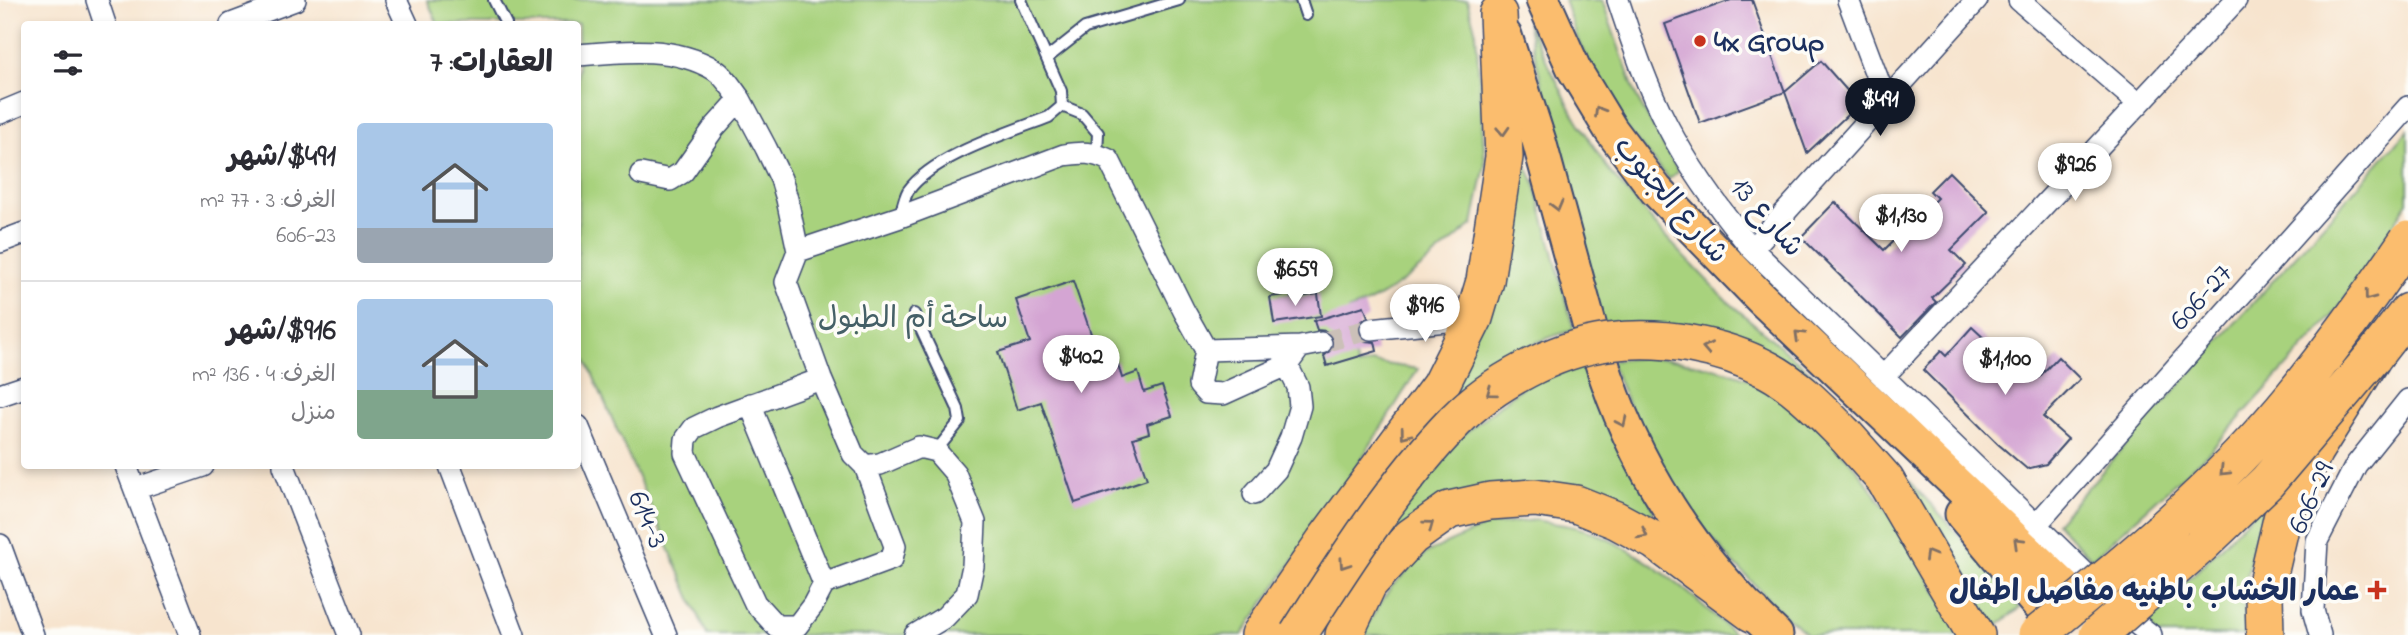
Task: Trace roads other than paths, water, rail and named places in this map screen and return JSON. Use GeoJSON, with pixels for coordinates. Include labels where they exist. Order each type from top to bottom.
{"type":"FeatureCollection","features":[{"type":"Feature","properties":{"kind":"highway"},"geometry":{"type":"LineString","coordinates":[[1260,635],[1324,542],[1440,386],[1474,318],[1485,281],[1504,157],[1496,7]]}},
{"type":"Feature","properties":{"kind":"highway"},"geometry":{"type":"LineString","coordinates":[[2039,622],[2106,579],[2231,464],[2293,396],[2376,287],[2408,240]]}},
{"type":"Feature","properties":{"kind":"highway"},"geometry":{"type":"LineString","coordinates":[[2098,635],[2200,546],[2267,482],[2395,330]]}},
{"type":"Feature","properties":{"kind":"highway"},"geometry":{"type":"LineString","coordinates":[[2265,635],[2264,596],[2282,519],[2314,451],[2395,330]]}},
{"type":"Feature","properties":{"kind":"highway"},"geometry":{"type":"LineString","coordinates":[[1298,635],[1363,536],[1423,457],[1456,420],[1491,391],[1526,370],[1564,354],[1608,342],[1654,341],[1729,352],[1770,371],[1807,397],[1885,480],[1976,635]]}},
{"type":"Feature","properties":{"kind":"highway"},"geometry":{"type":"LineString","coordinates":[[1344,635],[1367,584],[1411,537],[1449,510],[1490,501],[1535,498],[1576,504],[1616,520],[1655,541],[1764,624]]}},
{"type":"Feature","properties":{"kind":"main road","name":"شارع الجنوب"},"geometry":{"type":"LineString","coordinates":[[1543,0],[1574,69],[1611,130],[1656,190],[1837,372],[2077,582]]}},
{"type":"Feature","properties":{"kind":"main road"},"geometry":{"type":"LineString","coordinates":[[1496,7],[1539,141],[1612,400],[1636,451],[1674,517],[1764,624]]}},
{"type":"Feature","properties":{"kind":"main road","name":"شارع الجنوب"},"geometry":{"type":"LineString","coordinates":[[1837,372],[1949,499],[2039,622]]}},
{"type":"Feature","properties":{"kind":"street"},"geometry":{"type":"LineString","coordinates":[[97,0],[104,21]]}},
{"type":"Feature","properties":{"kind":"street"},"geometry":{"type":"LineString","coordinates":[[239,21],[295,0]]}},
{"type":"Feature","properties":{"kind":"street"},"geometry":{"type":"LineString","coordinates":[[396,0],[406,21]]}},
{"type":"Feature","properties":{"kind":"street","name":"شارع 13"},"geometry":{"type":"LineString","coordinates":[[1618,0],[1646,79],[1667,125],[1713,200],[1752,249],[2036,525],[2077,582]]}},
{"type":"Feature","properties":{"kind":"street"},"geometry":{"type":"LineString","coordinates":[[1848,0],[1886,101]]}},
{"type":"Feature","properties":{"kind":"street"},"geometry":{"type":"LineString","coordinates":[[1752,249],[1977,0]]}},
{"type":"Feature","properties":{"kind":"street"},"geometry":{"type":"LineString","coordinates":[[2019,0],[2139,104]]}},
{"type":"Feature","properties":{"kind":"street"},"geometry":{"type":"LineString","coordinates":[[1883,377],[2236,0]]}},
{"type":"Feature","properties":{"kind":"street"},"geometry":{"type":"LineString","coordinates":[[581,55],[634,50],[689,58],[718,71],[740,99],[781,179],[798,251],[786,282],[821,379],[853,454],[865,466],[895,546],[892,559],[824,584],[803,631],[776,626],[755,603],[685,453],[686,439],[694,428],[750,404],[821,379]]}},
{"type":"Feature","properties":{"kind":"street"},"geometry":{"type":"LineString","coordinates":[[641,174],[670,180],[683,172],[714,128],[740,99]]}},
{"type":"Feature","properties":{"kind":"street"},"geometry":{"type":"LineString","coordinates":[[0,113],[21,104]]}},
{"type":"Feature","properties":{"kind":"street","name":"606-27"},"geometry":{"type":"LineString","coordinates":[[2036,525],[2408,107]]}},
{"type":"Feature","properties":{"kind":"street"},"geometry":{"type":"LineString","coordinates":[[798,251],[900,217],[1064,155],[1083,152],[1097,154],[1109,160],[1206,350],[1199,385],[1206,393],[1223,394],[1287,365],[1310,345],[1206,350]]}},
{"type":"Feature","properties":{"kind":"street"},"geometry":{"type":"LineString","coordinates":[[0,242],[21,234]]}},
{"type":"Feature","properties":{"kind":"street"},"geometry":{"type":"LineString","coordinates":[[1371,329],[1474,318]]}},
{"type":"Feature","properties":{"kind":"street"},"geometry":{"type":"LineString","coordinates":[[1254,494],[1276,470],[1291,437],[1300,406],[1298,387],[1287,365]]}},
{"type":"Feature","properties":{"kind":"street"},"geometry":{"type":"LineString","coordinates":[[0,395],[21,388]]}},
{"type":"Feature","properties":{"kind":"street","name":"606-29"},"geometry":{"type":"LineString","coordinates":[[2320,635],[2313,611],[2316,541],[2356,465],[2408,400]]}},
{"type":"Feature","properties":{"kind":"street"},"geometry":{"type":"LineString","coordinates":[[750,404],[824,584]]}},
{"type":"Feature","properties":{"kind":"street","name":"614-3"},"geometry":{"type":"LineString","coordinates":[[581,433],[666,635]]}},
{"type":"Feature","properties":{"kind":"street"},"geometry":{"type":"LineString","coordinates":[[865,466],[880,464],[919,447],[936,451],[955,474],[975,522],[974,566],[967,594],[945,617],[915,635]]}},
{"type":"Feature","properties":{"kind":"street"},"geometry":{"type":"LineString","coordinates":[[127,469],[190,635]]}},
{"type":"Feature","properties":{"kind":"street"},"geometry":{"type":"LineString","coordinates":[[135,489],[194,469]]}},
{"type":"Feature","properties":{"kind":"street"},"geometry":{"type":"LineString","coordinates":[[285,469],[349,635]]}},
{"type":"Feature","properties":{"kind":"street"},"geometry":{"type":"LineString","coordinates":[[451,469],[514,635]]}},
{"type":"Feature","properties":{"kind":"street"},"geometry":{"type":"LineString","coordinates":[[0,545],[33,635]]}},
{"type":"Feature","properties":{"kind":"lane"},"geometry":{"type":"LineString","coordinates":[[494,0],[504,21]]}},
{"type":"Feature","properties":{"kind":"lane"},"geometry":{"type":"LineString","coordinates":[[1021,0],[1061,91],[1062,106]]}},
{"type":"Feature","properties":{"kind":"lane"},"geometry":{"type":"LineString","coordinates":[[1047,58],[1085,28],[1179,0]]}},
{"type":"Feature","properties":{"kind":"lane"},"geometry":{"type":"LineString","coordinates":[[1301,0],[1306,15]]}},
{"type":"Feature","properties":{"kind":"lane"},"geometry":{"type":"LineString","coordinates":[[1062,106],[1082,114],[1098,133],[1097,154]]}},
{"type":"Feature","properties":{"kind":"lane"},"geometry":{"type":"LineString","coordinates":[[900,217],[907,192],[929,171],[952,156],[1049,117],[1062,106]]}},
{"type":"Feature","properties":{"kind":"lane"},"geometry":{"type":"LineString","coordinates":[[914,314],[958,409],[960,421],[936,451]]}},
{"type":"Feature","properties":{"kind":"tunnel"},"geometry":{"type":"LineString","coordinates":[[1321,343],[1371,329]]}},
{"type":"Feature","properties":{"kind":"place","name":"4x Group"},"geometry":{"type":"Point","coordinates":[1700,41]}},
{"type":"Feature","properties":{"kind":"place","name":"عمار الخشاب باطنيه مفاصل اطفال"},"geometry":{"type":"Point","coordinates":[2377,590]}},
{"type":"Feature","properties":{"kind":"park label","name":"ساحة أم الطبول"},"geometry":{"type":"Point","coordinates":[913,317]}}]}
